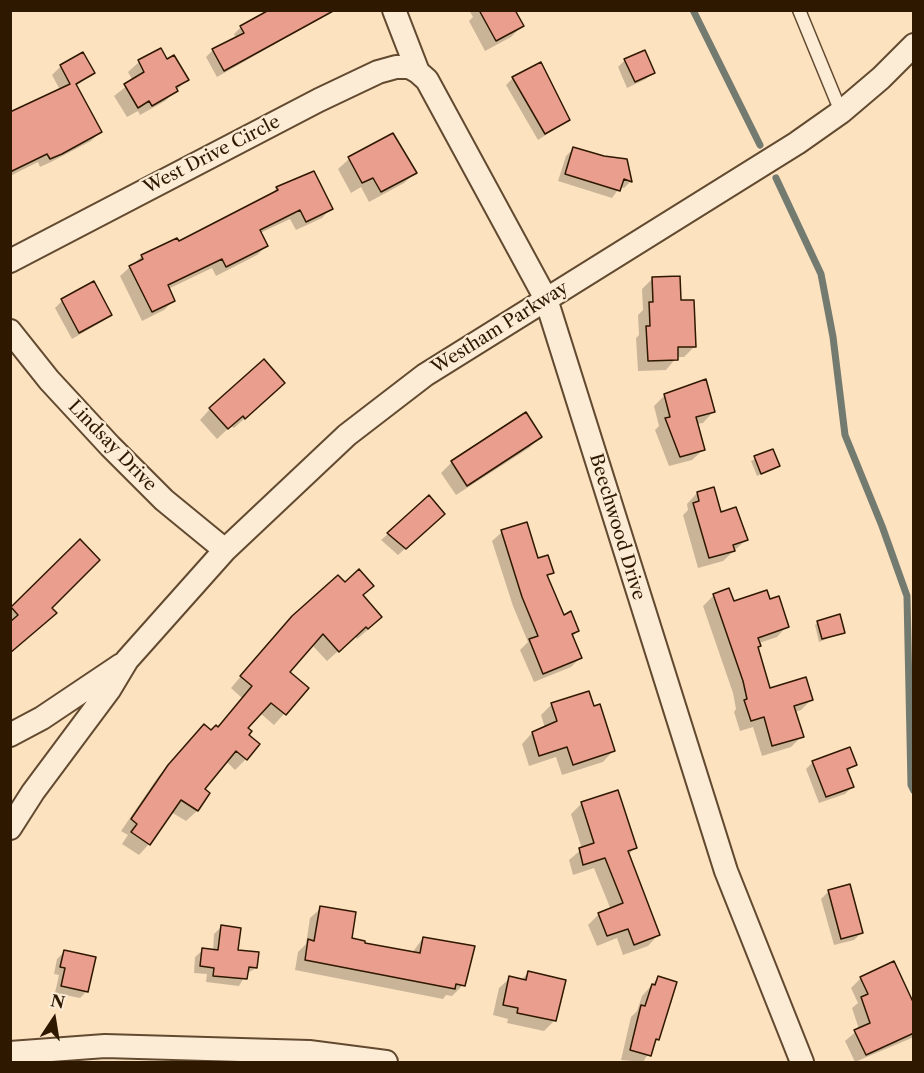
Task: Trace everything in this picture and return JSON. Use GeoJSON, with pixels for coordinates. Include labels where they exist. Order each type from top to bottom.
{"type":"FeatureCollection","features":[{"type":"Feature","properties":{"kind":"street","name":"Beechwood Drive"},"geometry":{"type":"LineString","coordinates":[[394,10],[418,72],[427,80],[546,298],[726,871],[802,1062]]}},
{"type":"Feature","properties":{"kind":"street","name":"Westham Parkway"},"geometry":{"type":"LineString","coordinates":[[10,828],[45,775],[109,690],[127,660],[225,550],[268,507],[356,428],[425,375],[546,298],[663,229],[841,112],[881,78],[914,45]]}},
{"type":"Feature","properties":{"kind":"street","name":"West Drive Circle"},"geometry":{"type":"LineString","coordinates":[[10,261],[358,81],[396,67],[409,67],[418,72]]}},
{"type":"Feature","properties":{"kind":"street","name":"Lindsay Drive"},"geometry":{"type":"LineString","coordinates":[[10,331],[49,380],[110,446],[164,500],[225,550]]}},
{"type":"Feature","properties":{"kind":"street","name":"Westham Parkway"},"geometry":{"type":"LineString","coordinates":[[10,735],[42,718],[127,660]]}},
{"type":"Feature","properties":{"kind":"street"},"geometry":{"type":"LineString","coordinates":[[10,1053],[105,1046],[309,1052],[386,1062]]}},
{"type":"Feature","properties":{"kind":"lane"},"geometry":{"type":"LineString","coordinates":[[799,10],[841,112]]}},
{"type":"Feature","properties":{"kind":"building"},"geometry":{"type":"Polygon","coordinates":[[[269,10],[335,10],[224,71],[212,49],[244,33],[240,26],[269,10]]]}},
{"type":"Feature","properties":{"kind":"building"},"geometry":{"type":"Polygon","coordinates":[[[479,10],[515,10],[524,26],[496,41],[479,10]]]}},
{"type":"Feature","properties":{"kind":"building"},"geometry":{"type":"Polygon","coordinates":[[[161,48],[167,59],[174,55],[189,80],[176,87],[178,91],[152,106],[149,101],[138,108],[124,84],[144,72],[138,60],[161,48]]]}},
{"type":"Feature","properties":{"kind":"building"},"geometry":{"type":"Polygon","coordinates":[[[645,50],[655,73],[635,82],[624,59],[645,50]]]}},
{"type":"Feature","properties":{"kind":"building"},"geometry":{"type":"Polygon","coordinates":[[[83,52],[95,73],[76,84],[102,132],[62,154],[50,159],[47,154],[10,172],[10,112],[70,84],[60,65],[83,52]]]}},
{"type":"Feature","properties":{"kind":"building"},"geometry":{"type":"Polygon","coordinates":[[[541,62],[570,120],[545,134],[512,77],[541,62]]]}},
{"type":"Feature","properties":{"kind":"building"},"geometry":{"type":"Polygon","coordinates":[[[393,133],[417,173],[381,192],[373,178],[362,183],[348,157],[393,133]]]}},
{"type":"Feature","properties":{"kind":"building"},"geometry":{"type":"Polygon","coordinates":[[[573,147],[604,156],[627,159],[632,182],[624,179],[620,191],[565,174],[573,147]]]}},
{"type":"Feature","properties":{"kind":"building"},"geometry":{"type":"Polygon","coordinates":[[[314,171],[333,209],[306,222],[300,210],[260,230],[268,246],[226,267],[222,259],[168,285],[175,301],[152,312],[129,266],[143,259],[141,255],[177,238],[179,241],[278,190],[276,187],[314,171]]]}},
{"type":"Feature","properties":{"kind":"building"},"geometry":{"type":"Polygon","coordinates":[[[680,276],[681,300],[694,300],[696,347],[678,347],[678,360],[648,361],[646,326],[650,326],[649,302],[653,302],[652,277],[680,276]]]}},
{"type":"Feature","properties":{"kind":"building"},"geometry":{"type":"Polygon","coordinates":[[[94,281],[112,315],[79,333],[61,299],[94,281]]]}},
{"type":"Feature","properties":{"kind":"building"},"geometry":{"type":"Polygon","coordinates":[[[264,359],[285,383],[245,419],[243,416],[228,429],[209,408],[264,359]]]}},
{"type":"Feature","properties":{"kind":"building"},"geometry":{"type":"Polygon","coordinates":[[[706,379],[715,412],[696,417],[705,450],[680,457],[665,418],[670,417],[664,394],[706,379]]]}},
{"type":"Feature","properties":{"kind":"building"},"geometry":{"type":"Polygon","coordinates":[[[526,412],[542,437],[467,486],[451,461],[526,412]]]}},
{"type":"Feature","properties":{"kind":"building"},"geometry":{"type":"Polygon","coordinates":[[[773,449],[780,466],[761,474],[754,456],[773,449]]]}},
{"type":"Feature","properties":{"kind":"building"},"geometry":{"type":"Polygon","coordinates":[[[714,487],[721,512],[736,507],[748,540],[733,545],[735,551],[709,558],[693,503],[699,501],[697,492],[714,487]]]}},
{"type":"Feature","properties":{"kind":"building"},"geometry":{"type":"Polygon","coordinates":[[[429,495],[445,514],[406,549],[387,533],[429,495]]]}},
{"type":"Feature","properties":{"kind":"building"},"geometry":{"type":"Polygon","coordinates":[[[527,522],[538,558],[548,555],[554,573],[547,575],[564,615],[571,611],[579,631],[572,634],[582,658],[543,674],[529,639],[538,636],[522,597],[501,530],[527,522]]]}},
{"type":"Feature","properties":{"kind":"building"},"geometry":{"type":"Polygon","coordinates":[[[80,539],[100,560],[52,608],[57,613],[10,653],[10,622],[18,615],[11,607],[80,539]]]}},
{"type":"Feature","properties":{"kind":"building"},"geometry":{"type":"Polygon","coordinates":[[[359,569],[374,586],[363,595],[382,617],[368,629],[366,627],[339,652],[323,634],[290,672],[309,688],[286,715],[271,703],[248,728],[252,731],[249,735],[260,744],[247,760],[236,751],[205,789],[210,793],[198,811],[181,800],[150,845],[131,832],[137,824],[131,819],[168,765],[204,724],[211,730],[216,725],[218,727],[252,686],[240,676],[292,616],[338,575],[345,582],[359,569]]]}},
{"type":"Feature","properties":{"kind":"building"},"geometry":{"type":"Polygon","coordinates":[[[729,588],[734,601],[767,590],[770,599],[779,596],[789,627],[758,638],[761,646],[758,647],[770,688],[806,677],[813,700],[794,706],[804,737],[772,746],[764,717],[751,721],[744,700],[747,699],[743,681],[713,594],[729,588]]]}},
{"type":"Feature","properties":{"kind":"building"},"geometry":{"type":"Polygon","coordinates":[[[840,614],[845,633],[822,639],[817,621],[840,614]]]}},
{"type":"Feature","properties":{"kind":"building"},"geometry":{"type":"Polygon","coordinates":[[[589,691],[594,706],[600,704],[615,751],[573,765],[567,747],[539,756],[532,732],[557,721],[551,703],[589,691]]]}},
{"type":"Feature","properties":{"kind":"building"},"geometry":{"type":"Polygon","coordinates":[[[850,747],[857,765],[847,769],[854,787],[826,797],[812,761],[850,747]]]}},
{"type":"Feature","properties":{"kind":"building"},"geometry":{"type":"Polygon","coordinates":[[[618,790],[637,848],[628,851],[660,935],[634,945],[628,929],[607,936],[598,913],[623,903],[605,858],[583,865],[579,848],[594,843],[581,802],[618,790]]]}},
{"type":"Feature","properties":{"kind":"building"},"geometry":{"type":"Polygon","coordinates":[[[850,884],[863,933],[841,939],[828,890],[850,884]]]}},
{"type":"Feature","properties":{"kind":"building"},"geometry":{"type":"Polygon","coordinates":[[[320,906],[356,912],[352,938],[365,941],[365,943],[420,953],[423,937],[475,946],[465,986],[456,984],[455,989],[305,960],[308,939],[314,941],[320,906]]]}},
{"type":"Feature","properties":{"kind":"building"},"geometry":{"type":"Polygon","coordinates":[[[221,925],[241,928],[238,950],[259,952],[257,968],[249,967],[247,979],[213,976],[214,968],[200,966],[202,948],[218,950],[221,925]]]}},
{"type":"Feature","properties":{"kind":"building"},"geometry":{"type":"Polygon","coordinates":[[[64,950],[96,957],[88,992],[61,986],[65,968],[60,967],[64,950]]]}},
{"type":"Feature","properties":{"kind":"building"},"geometry":{"type":"Polygon","coordinates":[[[894,961],[914,1004],[914,1033],[866,1055],[854,1030],[870,1023],[861,997],[868,994],[860,977],[894,961]]]}},
{"type":"Feature","properties":{"kind":"building"},"geometry":{"type":"Polygon","coordinates":[[[528,971],[566,980],[556,1021],[517,1013],[518,1008],[503,1005],[509,976],[526,980],[528,971]]]}},
{"type":"Feature","properties":{"kind":"building"},"geometry":{"type":"Polygon","coordinates":[[[658,976],[677,982],[659,1040],[656,1039],[651,1056],[630,1050],[641,1005],[645,1006],[652,984],[655,985],[658,976]]]}},
{"type":"Feature","properties":{"kind":"waterway"},"geometry":{"type":"LineString","coordinates":[[693,10],[760,145]]}},
{"type":"Feature","properties":{"kind":"waterway"},"geometry":{"type":"LineString","coordinates":[[776,178],[821,274],[833,337],[845,435],[882,526],[907,596],[911,785],[914,791]]}}]}
